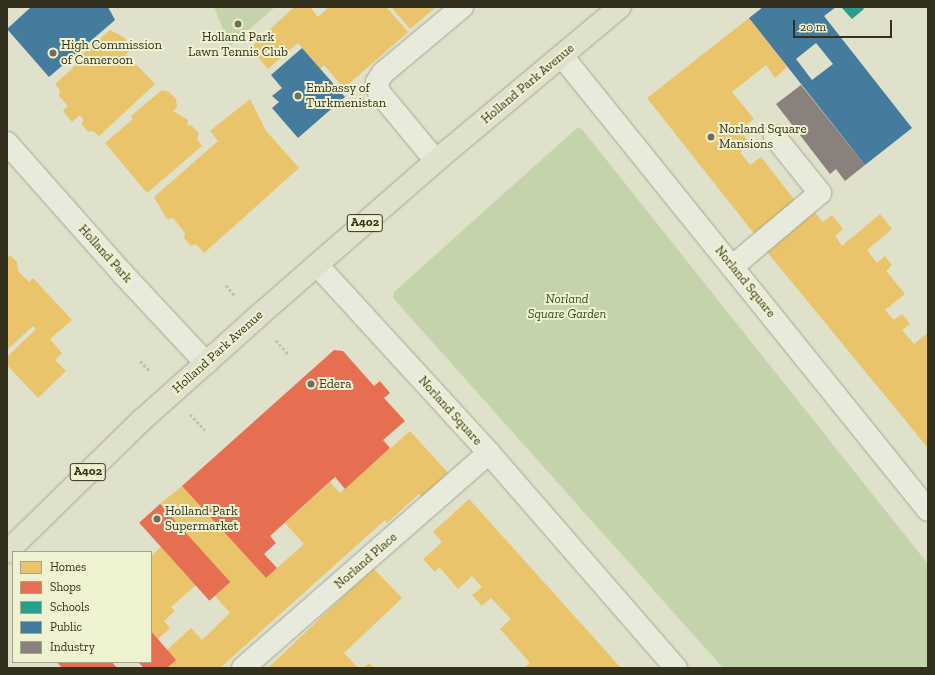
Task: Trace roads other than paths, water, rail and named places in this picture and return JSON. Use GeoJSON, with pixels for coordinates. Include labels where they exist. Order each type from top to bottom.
{"type":"FeatureCollection","features":[{"type":"Feature","properties":{"kind":"main road","name":"Holland Park Avenue"},"geometry":{"type":"LineString","coordinates":[[7,552],[142,420],[206,363],[436,161],[620,7]]}},
{"type":"Feature","properties":{"kind":"street"},"geometry":{"type":"LineString","coordinates":[[436,161],[379,92],[377,82],[383,73],[462,7]]}},
{"type":"Feature","properties":{"kind":"street","name":"Norland Square"},"geometry":{"type":"LineString","coordinates":[[562,56],[928,510]]}},
{"type":"Feature","properties":{"kind":"street"},"geometry":{"type":"LineString","coordinates":[[732,266],[820,193],[775,137]]}},
{"type":"Feature","properties":{"kind":"street","name":"Holland Park"},"geometry":{"type":"LineString","coordinates":[[7,142],[112,263],[206,363]]}},
{"type":"Feature","properties":{"kind":"street","name":"Norland Square"},"geometry":{"type":"LineString","coordinates":[[317,265],[489,453],[676,668]]}},
{"type":"Feature","properties":{"kind":"street","name":"Norland Place"},"geometry":{"type":"LineString","coordinates":[[243,668],[489,453]]}},
{"type":"Feature","properties":{"kind":"place","name":"Holland Park Lawn Tennis Club"},"geometry":{"type":"Point","coordinates":[238,24]}},
{"type":"Feature","properties":{"kind":"place","name":"High Commission of Cameroon"},"geometry":{"type":"Point","coordinates":[53,53]}},
{"type":"Feature","properties":{"kind":"place","name":"Embassy of Turkmenistan"},"geometry":{"type":"Point","coordinates":[298,96]}},
{"type":"Feature","properties":{"kind":"place","name":"Norland Square Mansions"},"geometry":{"type":"Point","coordinates":[711,137]}},
{"type":"Feature","properties":{"kind":"place","name":"Edera"},"geometry":{"type":"Point","coordinates":[311,384]}},
{"type":"Feature","properties":{"kind":"place","name":"Holland Park Supermarket"},"geometry":{"type":"Point","coordinates":[157,519]}},
{"type":"Feature","properties":{"kind":"park label","name":"Norland Square Garden"},"geometry":{"type":"Point","coordinates":[567,308]}}]}
